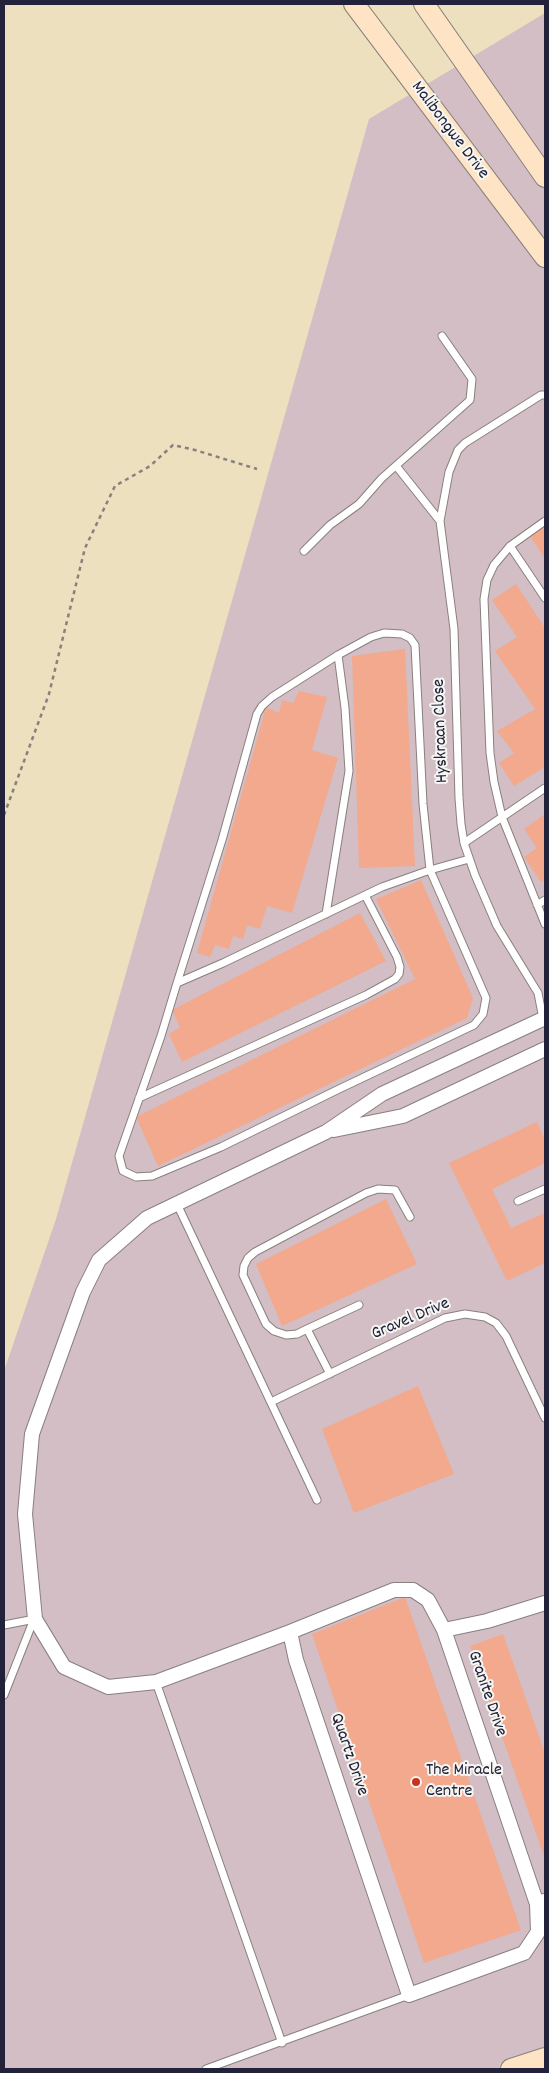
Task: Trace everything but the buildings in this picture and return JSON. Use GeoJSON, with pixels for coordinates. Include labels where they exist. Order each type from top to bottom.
{"type":"FeatureCollection","features":[{"type":"Feature","properties":{"kind":"main road","name":"Malibongwe Drive"},"geometry":{"type":"LineString","coordinates":[[354,4],[545,258]]}},
{"type":"Feature","properties":{"kind":"main road"},"geometry":{"type":"LineString","coordinates":[[424,4],[545,177]]}},
{"type":"Feature","properties":{"kind":"main road"},"geometry":{"type":"LineString","coordinates":[[511,2069],[545,2058]]}},
{"type":"Feature","properties":{"kind":"street"},"geometry":{"type":"LineString","coordinates":[[545,1020],[382,1094],[326,1132],[147,1218],[99,1260],[84,1292],[32,1434],[25,1514],[35,1619],[64,1667],[108,1686],[156,1682],[290,1632],[394,1590],[413,1590],[428,1600],[444,1630],[545,1603]]}},
{"type":"Feature","properties":{"kind":"street"},"geometry":{"type":"LineString","coordinates":[[326,1132],[402,1116],[545,1050]]}},
{"type":"Feature","properties":{"kind":"street","name":"Granite Drive"},"geometry":{"type":"LineString","coordinates":[[444,1630],[541,1902]]}},
{"type":"Feature","properties":{"kind":"street","name":"Quartz Drive"},"geometry":{"type":"LineString","coordinates":[[290,1632],[296,1660],[410,1995]]}},
{"type":"Feature","properties":{"kind":"street"},"geometry":{"type":"LineString","coordinates":[[410,1995],[524,1953],[538,1932],[541,1902]]}},
{"type":"Feature","properties":{"kind":"lane"},"geometry":{"type":"LineString","coordinates":[[304,551],[330,524],[359,504],[382,478],[397,467],[470,400],[472,379],[442,336]]}},
{"type":"Feature","properties":{"kind":"lane"},"geometry":{"type":"LineString","coordinates":[[440,521],[450,472],[458,450],[464,443],[541,395],[545,395]]}},
{"type":"Feature","properties":{"kind":"lane"},"geometry":{"type":"LineString","coordinates":[[397,467],[440,521]]}},
{"type":"Feature","properties":{"kind":"lane"},"geometry":{"type":"LineString","coordinates":[[545,520],[510,546],[494,565],[487,580],[484,599],[490,753],[502,817],[545,924]]}},
{"type":"Feature","properties":{"kind":"lane","name":"Hyskraan Close"},"geometry":{"type":"LineString","coordinates":[[440,521],[454,629],[459,798],[464,843],[469,860],[497,926],[538,993]]}},
{"type":"Feature","properties":{"kind":"lane"},"geometry":{"type":"LineString","coordinates":[[510,546],[545,598]]}},
{"type":"Feature","properties":{"kind":"lane"},"geometry":{"type":"LineString","coordinates":[[384,634],[402,634],[410,638],[415,645],[423,804],[430,870],[486,998],[483,1014],[474,1025],[221,1147],[152,1176],[136,1177],[123,1171],[119,1156],[140,1098],[222,840],[257,714],[262,706],[272,697],[338,655],[371,637],[384,634]]}},
{"type":"Feature","properties":{"kind":"lane"},"geometry":{"type":"LineString","coordinates":[[326,914],[349,771],[346,708],[338,655]]}},
{"type":"Feature","properties":{"kind":"lane"},"geometry":{"type":"LineString","coordinates":[[464,843],[545,788]]}},
{"type":"Feature","properties":{"kind":"lane"},"geometry":{"type":"LineString","coordinates":[[177,983],[382,887],[430,870],[469,860]]}},
{"type":"Feature","properties":{"kind":"lane"},"geometry":{"type":"LineString","coordinates":[[140,1098],[330,1012],[388,984],[395,978],[399,974],[400,967],[397,957],[365,895]]}},
{"type":"Feature","properties":{"kind":"lane"},"geometry":{"type":"LineString","coordinates":[[537,905],[545,900]]}},
{"type":"Feature","properties":{"kind":"lane"},"geometry":{"type":"LineString","coordinates":[[538,993],[545,997]]}},
{"type":"Feature","properties":{"kind":"lane"},"geometry":{"type":"LineString","coordinates":[[538,993],[545,1020]]}},
{"type":"Feature","properties":{"kind":"lane"},"geometry":{"type":"LineString","coordinates":[[359,1305],[297,1334],[286,1335],[274,1331],[266,1324],[243,1275],[244,1266],[248,1258],[255,1252],[366,1193],[378,1189],[395,1190],[410,1217]]}},
{"type":"Feature","properties":{"kind":"lane"},"geometry":{"type":"LineString","coordinates":[[518,1201],[545,1189]]}},
{"type":"Feature","properties":{"kind":"lane"},"geometry":{"type":"LineString","coordinates":[[177,1204],[317,1500]]}},
{"type":"Feature","properties":{"kind":"lane","name":"Gravel Drive"},"geometry":{"type":"LineString","coordinates":[[271,1402],[445,1318],[466,1314],[496,1323],[506,1336],[545,1418]]}},
{"type":"Feature","properties":{"kind":"lane"},"geometry":{"type":"LineString","coordinates":[[307,1329],[330,1374]]}},
{"type":"Feature","properties":{"kind":"lane"},"geometry":{"type":"LineString","coordinates":[[4,1624],[35,1619]]}},
{"type":"Feature","properties":{"kind":"lane"},"geometry":{"type":"LineString","coordinates":[[4,1695],[35,1619]]}},
{"type":"Feature","properties":{"kind":"lane"},"geometry":{"type":"LineString","coordinates":[[156,1682],[282,2043]]}},
{"type":"Feature","properties":{"kind":"lane"},"geometry":{"type":"LineString","coordinates":[[206,2069],[410,1995]]}},
{"type":"Feature","properties":{"kind":"path"},"geometry":{"type":"LineString","coordinates":[[4,816],[49,694],[85,548],[115,486],[150,466],[173,445],[257,469]]}},
{"type":"Feature","properties":{"kind":"shaded area"},"geometry":{"type":"Polygon","coordinates":[[[545,13],[545,2069],[4,2069],[4,1371],[56,1219],[369,119],[545,13]]]}},
{"type":"Feature","properties":{"kind":"place","name":"The Miracle Centre"},"geometry":{"type":"Point","coordinates":[416,1782]}}]}
